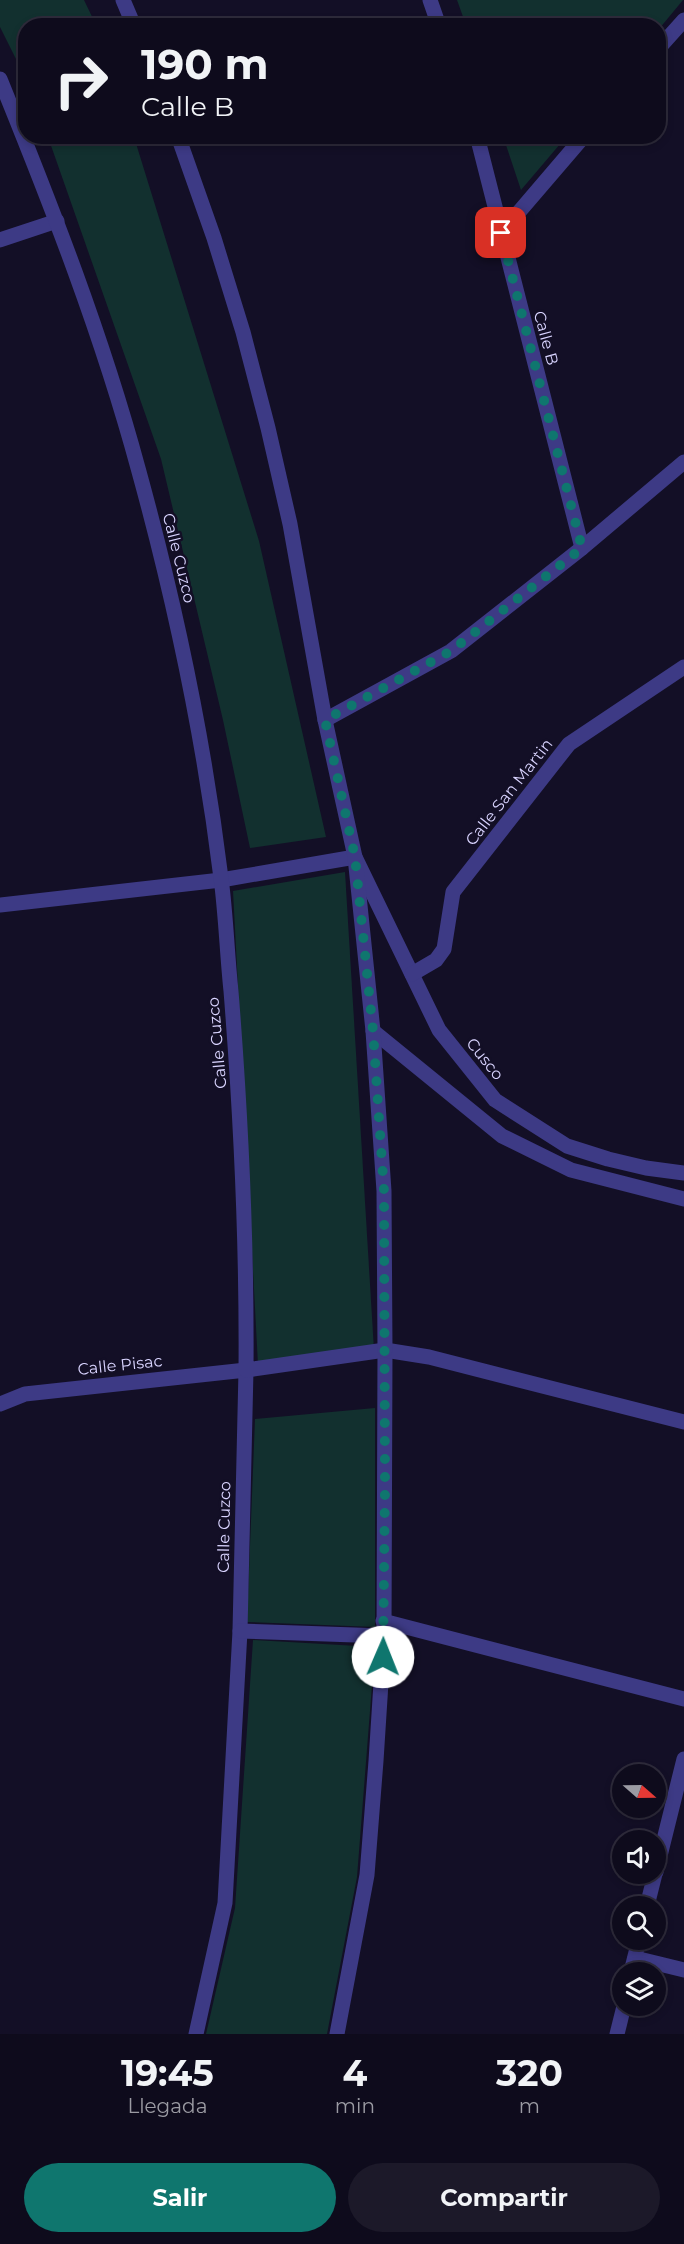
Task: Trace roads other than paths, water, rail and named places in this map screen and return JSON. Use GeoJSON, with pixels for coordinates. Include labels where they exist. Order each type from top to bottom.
{"type":"FeatureCollection","features":[{"type":"Feature","properties":{"kind":"street"},"geometry":{"type":"LineString","coordinates":[[123,0],[131,18]]}},
{"type":"Feature","properties":{"kind":"street"},"geometry":{"type":"LineString","coordinates":[[430,0],[436,18]]}},
{"type":"Feature","properties":{"kind":"street"},"geometry":{"type":"LineString","coordinates":[[666,41],[684,20]]}},
{"type":"Feature","properties":{"kind":"street","name":"Calle Cuzco"},"geometry":{"type":"LineString","coordinates":[[0,79],[18,124]]}},
{"type":"Feature","properties":{"kind":"street","name":"Calle Cuzco"},"geometry":{"type":"LineString","coordinates":[[26,144],[57,220],[99,339],[138,466],[168,587],[199,733],[221,879],[239,1099],[246,1286],[246,1370],[240,1631],[225,1903],[196,2034]]}},
{"type":"Feature","properties":{"kind":"street"},"geometry":{"type":"LineString","coordinates":[[181,144],[214,238],[243,332],[291,524],[325,720],[355,857],[373,1031],[384,1191],[384,1628],[367,1875],[337,2034]]}},
{"type":"Feature","properties":{"kind":"street","name":"Calle B"},"geometry":{"type":"LineString","coordinates":[[479,144],[582,548]]}},
{"type":"Feature","properties":{"kind":"street"},"geometry":{"type":"LineString","coordinates":[[501,233],[577,144]]}},
{"type":"Feature","properties":{"kind":"street"},"geometry":{"type":"LineString","coordinates":[[0,240],[57,220]]}},
{"type":"Feature","properties":{"kind":"street"},"geometry":{"type":"LineString","coordinates":[[325,720],[451,651],[582,548],[684,462]]}},
{"type":"Feature","properties":{"kind":"street","name":"Calle San Martin"},"geometry":{"type":"LineString","coordinates":[[412,974],[436,960],[444,949],[453,892],[569,744],[684,667]]}},
{"type":"Feature","properties":{"kind":"street"},"geometry":{"type":"LineString","coordinates":[[0,905],[221,879],[355,857]]}},
{"type":"Feature","properties":{"kind":"street","name":"Cusco"},"geometry":{"type":"LineString","coordinates":[[355,857],[439,1030],[495,1100],[567,1146],[608,1160],[684,1173]]}},
{"type":"Feature","properties":{"kind":"street"},"geometry":{"type":"LineString","coordinates":[[373,1031],[502,1136],[571,1170],[684,1199]]}},
{"type":"Feature","properties":{"kind":"street","name":"Calle Pisac"},"geometry":{"type":"LineString","coordinates":[[0,1404],[25,1394],[246,1370],[385,1350],[429,1357],[684,1422]]}},
{"type":"Feature","properties":{"kind":"street"},"geometry":{"type":"LineString","coordinates":[[240,1631],[384,1628],[684,1699]]}},
{"type":"Feature","properties":{"kind":"street"},"geometry":{"type":"LineString","coordinates":[[666,1830],[684,1760]]}},
{"type":"Feature","properties":{"kind":"street"},"geometry":{"type":"LineString","coordinates":[[666,1968],[684,1970]]}},
{"type":"Feature","properties":{"kind":"street"},"geometry":{"type":"LineString","coordinates":[[617,2034],[622,2016]]}}]}
